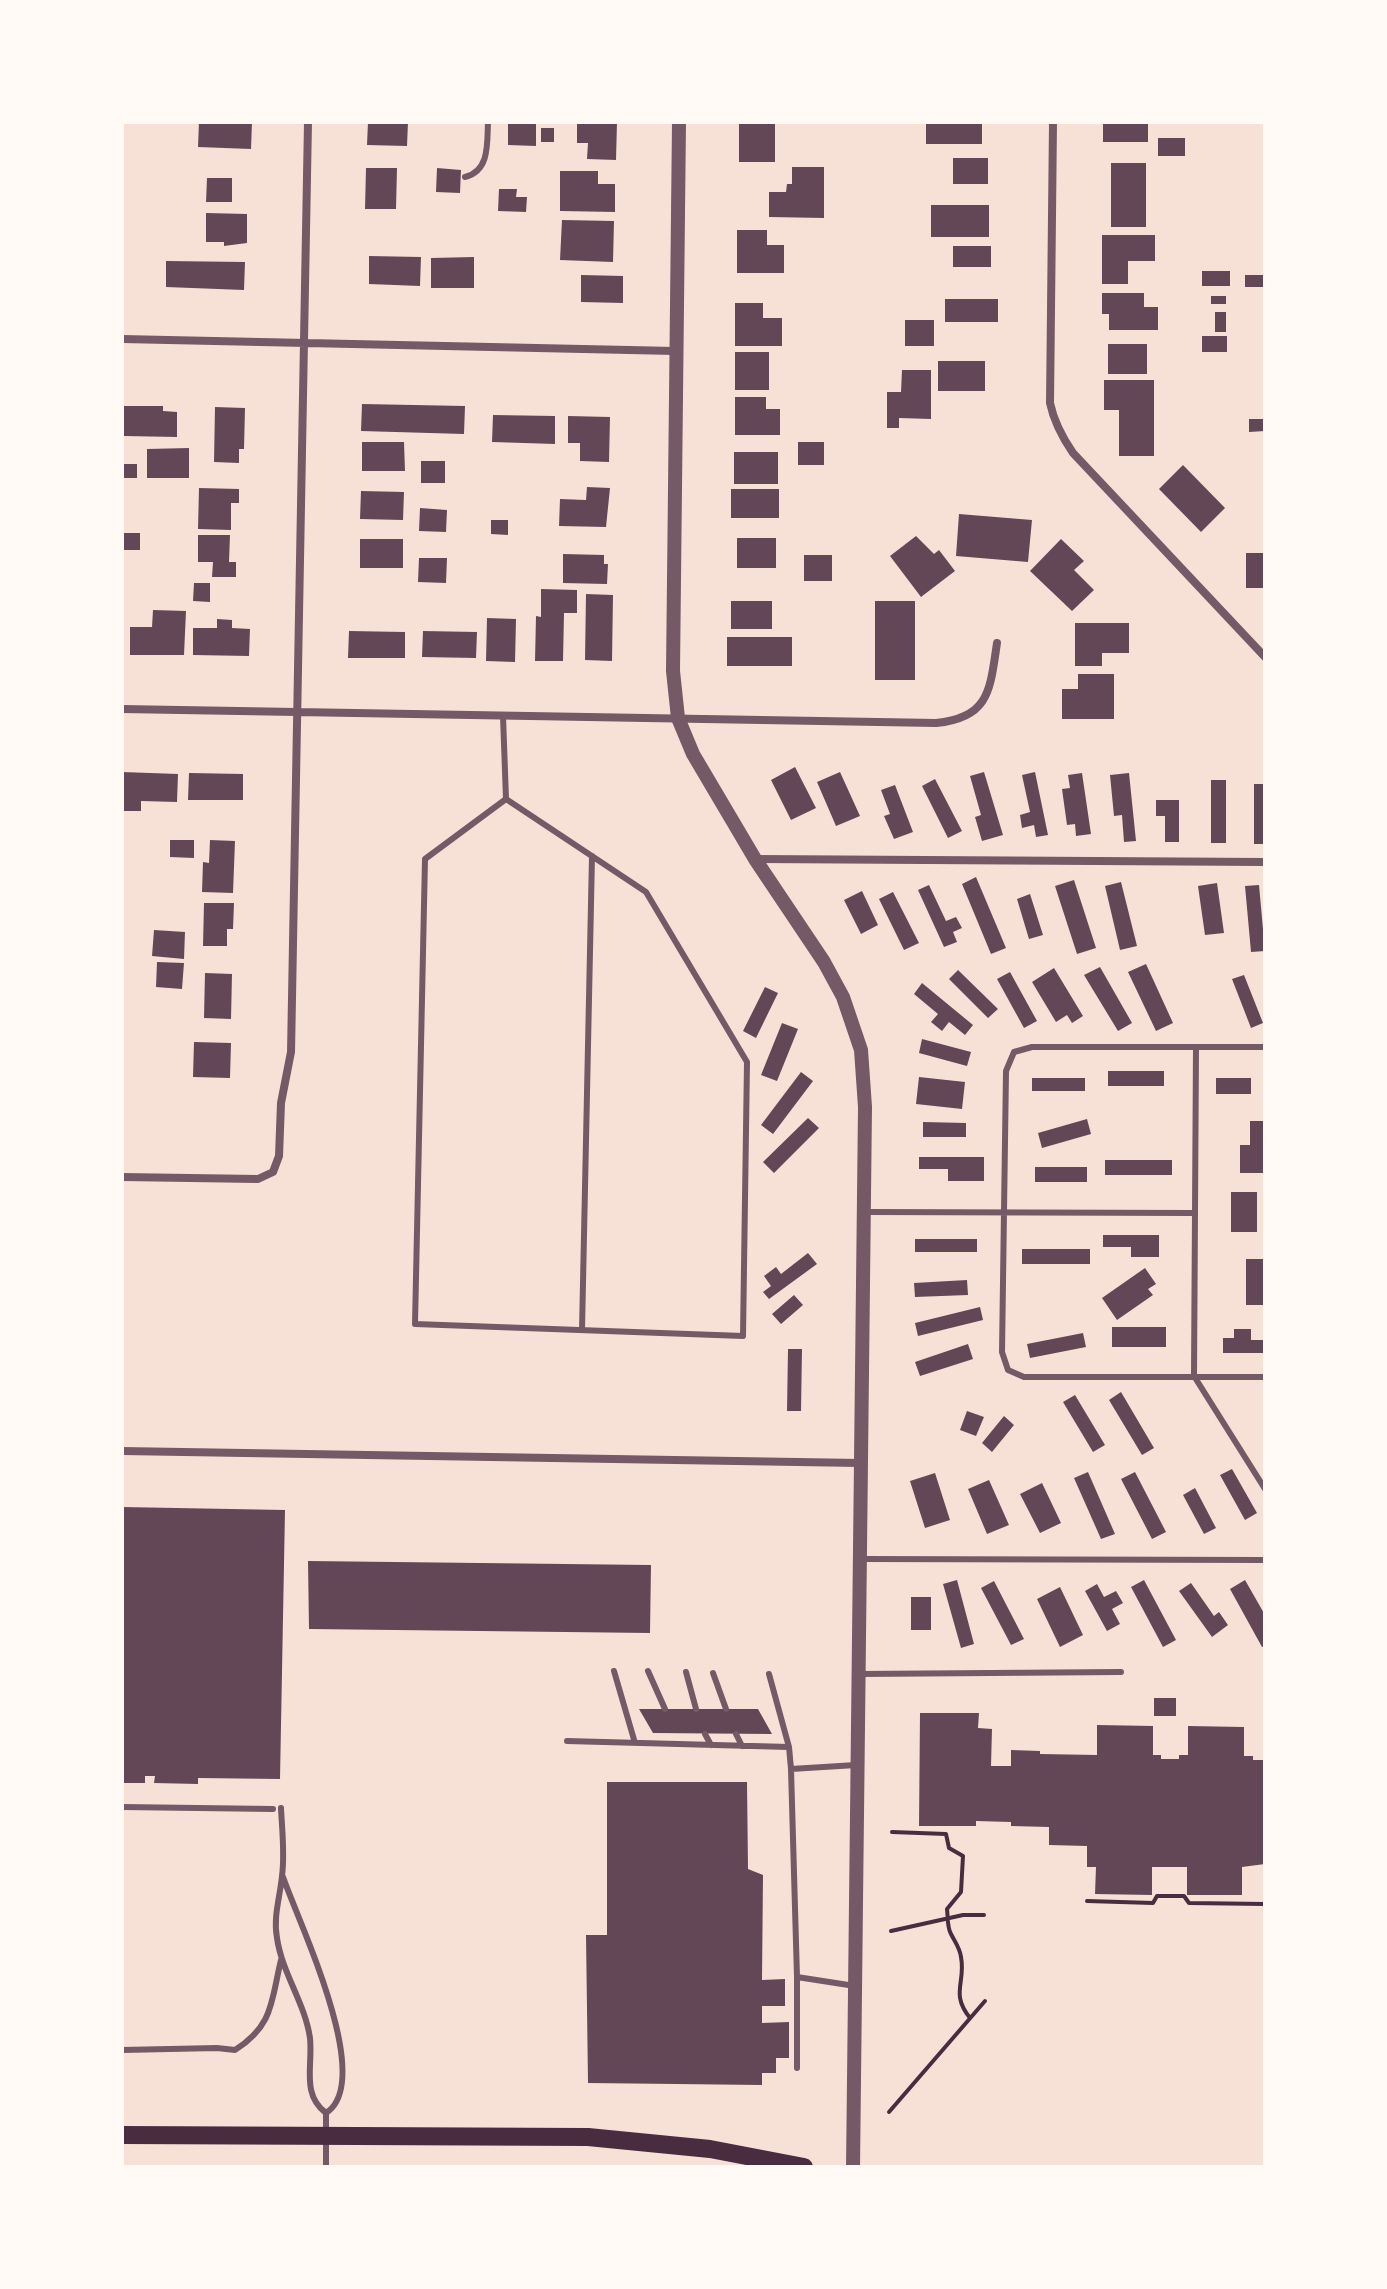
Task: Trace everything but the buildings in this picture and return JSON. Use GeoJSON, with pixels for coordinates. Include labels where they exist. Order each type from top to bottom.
{"type":"FeatureCollection","features":[{"type":"Feature","properties":{"kind":"main road"},"geometry":{"type":"LineString","coordinates":[[122,2135],[602,2138],[710,2149],[804,2167]]}},
{"type":"Feature","properties":{"kind":"street"},"geometry":{"type":"LineString","coordinates":[[122,1177],[258,1179],[273,1172],[277,1164],[281,1103],[291,1052],[308,122]]}},
{"type":"Feature","properties":{"kind":"street"},"geometry":{"type":"LineString","coordinates":[[679,122],[673,671],[678,718],[693,754],[755,859],[834,979],[856,1028],[865,1091],[853,2167]]}},
{"type":"Feature","properties":{"kind":"street"},"geometry":{"type":"LineString","coordinates":[[1053,122],[1050,403],[1060,435],[1073,453],[1265,657]]}},
{"type":"Feature","properties":{"kind":"street"},"geometry":{"type":"LineString","coordinates":[[122,339],[675,351]]}},
{"type":"Feature","properties":{"kind":"street"},"geometry":{"type":"LineString","coordinates":[[122,709],[952,722],[967,717],[981,707],[988,693],[997,643]]}},
{"type":"Feature","properties":{"kind":"street"},"geometry":{"type":"LineString","coordinates":[[755,859],[1265,862]]}},
{"type":"Feature","properties":{"kind":"street"},"geometry":{"type":"LineString","coordinates":[[122,1451],[859,1463]]}},
{"type":"Feature","properties":{"kind":"lane"},"geometry":{"type":"LineString","coordinates":[[465,177],[480,170],[485,161],[488,122]]}},
{"type":"Feature","properties":{"kind":"lane"},"geometry":{"type":"LineString","coordinates":[[503,716],[506,799]]}},
{"type":"Feature","properties":{"kind":"lane"},"geometry":{"type":"LineString","coordinates":[[506,799],[646,892],[747,1062],[743,1336],[415,1324],[425,859],[506,799]]}},
{"type":"Feature","properties":{"kind":"lane"},"geometry":{"type":"LineString","coordinates":[[582,1330],[592,856]]}},
{"type":"Feature","properties":{"kind":"lane"},"geometry":{"type":"LineString","coordinates":[[1265,1047],[1032,1047],[1014,1052],[1006,1071],[1002,1352],[1008,1370],[1024,1377],[1265,1377]]}},
{"type":"Feature","properties":{"kind":"lane"},"geometry":{"type":"LineString","coordinates":[[1196,1047],[1194,1376],[1265,1489]]}},
{"type":"Feature","properties":{"kind":"lane"},"geometry":{"type":"LineString","coordinates":[[863,1212],[1194,1213]]}},
{"type":"Feature","properties":{"kind":"lane"},"geometry":{"type":"LineString","coordinates":[[858,1559],[1265,1560]]}},
{"type":"Feature","properties":{"kind":"lane"},"geometry":{"type":"LineString","coordinates":[[614,1671],[635,1743]]}},
{"type":"Feature","properties":{"kind":"lane"},"geometry":{"type":"LineString","coordinates":[[648,1671],[665,1709]]}},
{"type":"Feature","properties":{"kind":"lane"},"geometry":{"type":"LineString","coordinates":[[686,1672],[696,1709]]}},
{"type":"Feature","properties":{"kind":"lane"},"geometry":{"type":"LineString","coordinates":[[857,1674],[1121,1672]]}},
{"type":"Feature","properties":{"kind":"lane"},"geometry":{"type":"LineString","coordinates":[[713,1673],[726,1709]]}},
{"type":"Feature","properties":{"kind":"lane"},"geometry":{"type":"LineString","coordinates":[[769,1674],[789,1747],[791,1769],[797,2068]]}},
{"type":"Feature","properties":{"kind":"lane"},"geometry":{"type":"LineString","coordinates":[[675,1733],[680,1744]]}},
{"type":"Feature","properties":{"kind":"lane"},"geometry":{"type":"LineString","coordinates":[[705,1734],[711,1745]]}},
{"type":"Feature","properties":{"kind":"lane"},"geometry":{"type":"LineString","coordinates":[[736,1734],[742,1746]]}},
{"type":"Feature","properties":{"kind":"lane"},"geometry":{"type":"LineString","coordinates":[[567,1741],[789,1747]]}},
{"type":"Feature","properties":{"kind":"lane"},"geometry":{"type":"LineString","coordinates":[[791,1769],[856,1765]]}},
{"type":"Feature","properties":{"kind":"lane"},"geometry":{"type":"LineString","coordinates":[[122,1807],[277,1809],[283,1875],[276,1919],[277,1937],[307,2025],[311,2052],[310,2093],[326,2113]]}},
{"type":"Feature","properties":{"kind":"lane"},"geometry":{"type":"LineString","coordinates":[[283,1875],[339,2029],[341,2093],[333,2108],[326,2113]]}},
{"type":"Feature","properties":{"kind":"lane"},"geometry":{"type":"LineString","coordinates":[[122,2050],[235,2050],[255,2038],[266,2022],[282,1958]]}},
{"type":"Feature","properties":{"kind":"lane"},"geometry":{"type":"LineString","coordinates":[[797,1977],[855,1986]]}},
{"type":"Feature","properties":{"kind":"lane"},"geometry":{"type":"LineString","coordinates":[[326,2113],[326,2167]]}},
{"type":"Feature","properties":{"kind":"path"},"geometry":{"type":"LineString","coordinates":[[892,1832],[946,1834],[949,1848],[963,1856],[961,1892],[947,1909],[950,1932],[961,1955],[958,1989],[961,2007],[970,2018]]}},
{"type":"Feature","properties":{"kind":"path"},"geometry":{"type":"LineString","coordinates":[[1087,1901],[1153,1903],[1157,1896],[1184,1896],[1189,1903],[1265,1904]]}},
{"type":"Feature","properties":{"kind":"path"},"geometry":{"type":"LineString","coordinates":[[891,1931],[963,1915],[984,1915]]}},
{"type":"Feature","properties":{"kind":"path"},"geometry":{"type":"LineString","coordinates":[[889,2112],[985,2001]]}}]}
